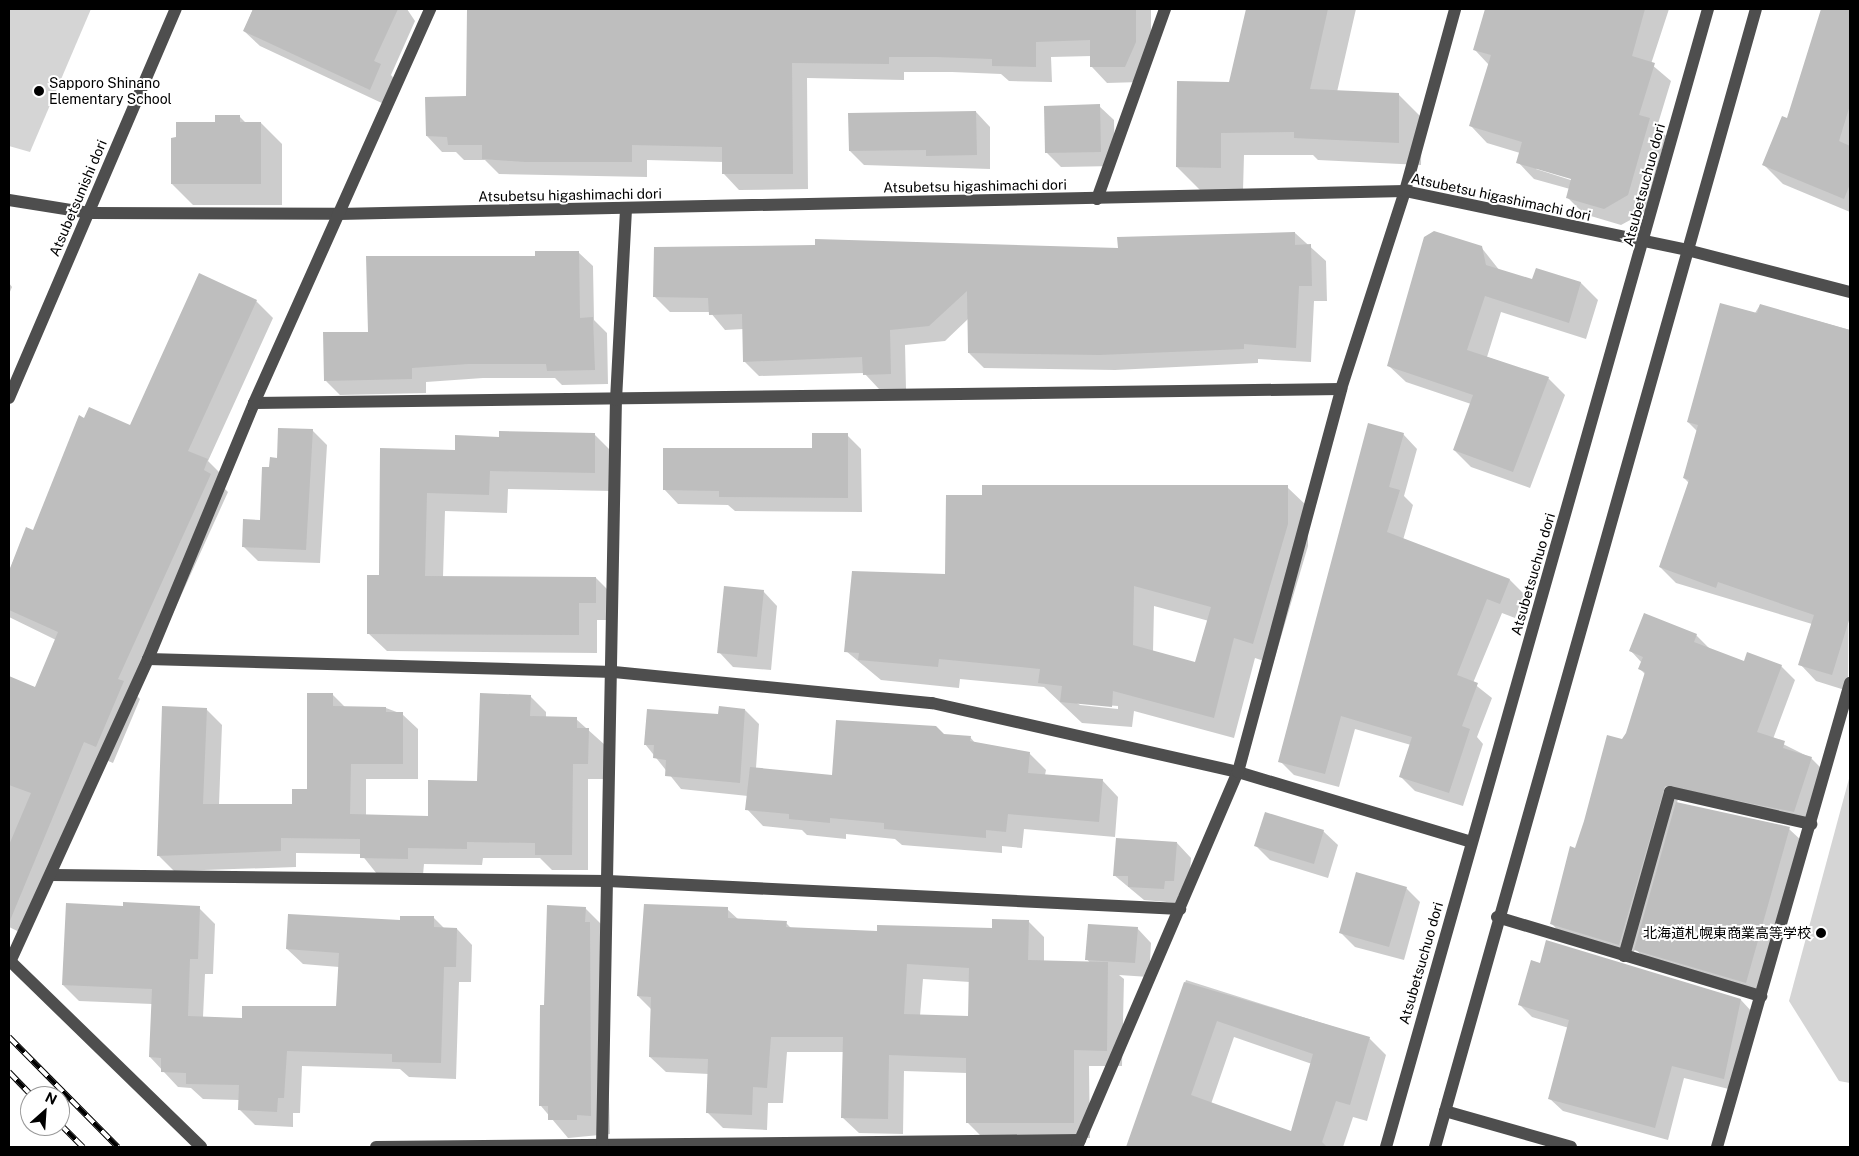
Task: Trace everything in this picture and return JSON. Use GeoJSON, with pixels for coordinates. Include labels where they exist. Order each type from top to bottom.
{"type":"FeatureCollection","features":[{"type":"Feature","properties":{"kind":"street","name":"Atsubetsunishi dori"},"geometry":{"type":"LineString","coordinates":[[9,398],[176,9]]}},
{"type":"Feature","properties":{"kind":"street"},"geometry":{"type":"LineString","coordinates":[[202,1147],[10,961],[52,875],[148,659],[254,403],[430,9]]}},
{"type":"Feature","properties":{"kind":"street"},"geometry":{"type":"LineString","coordinates":[[1097,199],[1165,9]]}},
{"type":"Feature","properties":{"kind":"street"},"geometry":{"type":"LineString","coordinates":[[376,1147],[1079,1144],[1238,772],[1341,390],[1405,191],[1454,9]]}},
{"type":"Feature","properties":{"kind":"street","name":"Atsubetsuchuo dori"},"geometry":{"type":"LineString","coordinates":[[1386,1147],[1471,842],[1645,242],[1708,9]]}},
{"type":"Feature","properties":{"kind":"street"},"geometry":{"type":"LineString","coordinates":[[1435,1147],[1497,917],[1691,251],[1756,9]]}},
{"type":"Feature","properties":{"kind":"street","name":"Atsubetsu higashimachi dori"},"geometry":{"type":"LineString","coordinates":[[9,200],[89,212],[338,214],[1405,191],[1691,251],[1850,292]]}},
{"type":"Feature","properties":{"kind":"street"},"geometry":{"type":"LineString","coordinates":[[602,1146],[614,672],[616,400],[626,209]]}},
{"type":"Feature","properties":{"kind":"street"},"geometry":{"type":"LineString","coordinates":[[254,403],[1341,390]]}},
{"type":"Feature","properties":{"kind":"street"},"geometry":{"type":"LineString","coordinates":[[148,659],[614,672],[932,703],[1238,772],[1471,842]]}},
{"type":"Feature","properties":{"kind":"street"},"geometry":{"type":"LineString","coordinates":[[1717,1147],[1811,824],[1850,682]]}},
{"type":"Feature","properties":{"kind":"street"},"geometry":{"type":"LineString","coordinates":[[1624,956],[1670,792],[1811,824]]}},
{"type":"Feature","properties":{"kind":"street"},"geometry":{"type":"LineString","coordinates":[[52,875],[608,881],[1180,909]]}},
{"type":"Feature","properties":{"kind":"street"},"geometry":{"type":"LineString","coordinates":[[1497,917],[1761,996]]}},
{"type":"Feature","properties":{"kind":"street"},"geometry":{"type":"LineString","coordinates":[[1445,1111],[1571,1147]]}},
{"type":"Feature","properties":{"kind":"shaded area","name":"Sapporo Shinano Elementary School"},"geometry":{"type":"Polygon","coordinates":[[[9,9],[91,9],[30,152],[9,146],[9,9]]]}},
{"type":"Feature","properties":{"kind":"shaded area"},"geometry":{"type":"Polygon","coordinates":[[[1850,775],[1850,1083],[1839,1081],[1789,1001],[1850,775]]]}},
{"type":"Feature","properties":{"kind":"building"},"geometry":{"type":"Polygon","coordinates":[[[253,9],[398,9],[374,61],[381,64],[370,90],[243,31],[253,9]]]}},
{"type":"Feature","properties":{"kind":"building"},"geometry":{"type":"Polygon","coordinates":[[[467,9],[1136,9],[1136,42],[1125,67],[1090,67],[1090,40],[1036,42],[1036,67],[992,66],[992,59],[936,57],[889,57],[889,64],[792,63],[793,174],[722,174],[722,147],[632,145],[632,162],[525,162],[482,159],[482,145],[448,145],[447,137],[426,136],[425,97],[466,96],[467,9]]]}},
{"type":"Feature","properties":{"kind":"building"},"geometry":{"type":"Polygon","coordinates":[[[1246,9],[1328,9],[1310,89],[1399,93],[1399,143],[1294,138],[1294,132],[1221,133],[1221,168],[1176,167],[1177,81],[1229,82],[1246,9]]]}},
{"type":"Feature","properties":{"kind":"building"},"geometry":{"type":"Polygon","coordinates":[[[1485,9],[1645,9],[1632,56],[1655,63],[1639,115],[1650,118],[1628,195],[1604,209],[1566,198],[1571,179],[1516,163],[1522,142],[1469,126],[1491,55],[1473,50],[1485,9]]]}},
{"type":"Feature","properties":{"kind":"building"},"geometry":{"type":"Polygon","coordinates":[[[1821,9],[1850,9],[1850,105],[1839,141],[1850,146],[1850,184],[1844,199],[1762,165],[1782,116],[1787,118],[1821,9]]]}},
{"type":"Feature","properties":{"kind":"building"},"geometry":{"type":"Polygon","coordinates":[[[1100,104],[1101,152],[1045,153],[1044,106],[1100,104]]]}},
{"type":"Feature","properties":{"kind":"building"},"geometry":{"type":"Polygon","coordinates":[[[976,111],[977,155],[926,156],[926,150],[849,151],[848,113],[976,111]]]}},
{"type":"Feature","properties":{"kind":"building"},"geometry":{"type":"Polygon","coordinates":[[[215,115],[240,115],[240,122],[261,122],[261,184],[171,184],[171,138],[176,137],[176,122],[215,122],[215,115]]]}},
{"type":"Feature","properties":{"kind":"building"},"geometry":{"type":"Polygon","coordinates":[[[1434,231],[1482,246],[1486,265],[1532,279],[1536,268],[1581,282],[1569,323],[1485,296],[1467,350],[1549,377],[1513,472],[1453,450],[1473,395],[1387,366],[1424,237],[1434,231]]]}},
{"type":"Feature","properties":{"kind":"building"},"geometry":{"type":"Polygon","coordinates":[[[1295,232],[1295,245],[1311,244],[1312,286],[1299,286],[1296,348],[1244,344],[1244,349],[1099,355],[968,353],[967,291],[929,326],[890,330],[891,374],[863,375],[862,357],[743,362],[742,314],[709,315],[708,298],[653,297],[654,247],[815,245],[815,239],[1118,248],[1117,237],[1295,232]]]}},
{"type":"Feature","properties":{"kind":"building"},"geometry":{"type":"Polygon","coordinates":[[[535,251],[579,251],[580,318],[593,317],[595,370],[547,371],[546,364],[468,364],[412,368],[412,379],[324,381],[323,332],[368,332],[366,256],[535,256],[535,251]]]}},
{"type":"Feature","properties":{"kind":"building"},"geometry":{"type":"Polygon","coordinates":[[[199,273],[257,300],[188,451],[208,459],[204,470],[211,474],[118,679],[124,681],[96,747],[84,742],[9,923],[9,845],[31,793],[9,785],[9,676],[35,687],[58,632],[9,610],[9,571],[26,527],[33,530],[79,415],[84,418],[89,407],[130,425],[199,273]]]}},
{"type":"Feature","properties":{"kind":"building"},"geometry":{"type":"Polygon","coordinates":[[[1720,303],[1757,313],[1760,304],[1850,330],[1850,617],[1832,675],[1798,665],[1814,615],[1718,582],[1716,588],[1659,567],[1689,480],[1683,478],[1698,425],[1687,422],[1720,303]]]}},
{"type":"Feature","properties":{"kind":"building"},"geometry":{"type":"Polygon","coordinates":[[[1368,423],[1404,433],[1389,487],[1400,490],[1387,532],[1510,579],[1500,604],[1487,599],[1457,675],[1478,683],[1462,726],[1470,729],[1449,793],[1399,777],[1412,737],[1341,716],[1325,774],[1278,762],[1368,423]]]}},
{"type":"Feature","properties":{"kind":"building"},"geometry":{"type":"Polygon","coordinates":[[[278,428],[313,429],[306,550],[242,547],[243,519],[260,520],[262,467],[269,467],[270,457],[277,458],[278,428]]]}},
{"type":"Feature","properties":{"kind":"building"},"geometry":{"type":"Polygon","coordinates":[[[499,431],[595,433],[595,473],[490,471],[489,495],[427,493],[425,576],[596,577],[596,603],[579,603],[579,635],[367,634],[367,575],[379,575],[380,448],[455,450],[455,435],[499,437],[499,431]]]}},
{"type":"Feature","properties":{"kind":"building"},"geometry":{"type":"Polygon","coordinates":[[[812,433],[848,433],[848,498],[719,497],[719,491],[663,490],[663,448],[812,448],[812,433]]]}},
{"type":"Feature","properties":{"kind":"building"},"geometry":{"type":"Polygon","coordinates":[[[982,485],[1288,485],[1288,524],[1253,644],[1234,638],[1214,718],[1113,691],[1112,707],[1060,702],[1062,686],[1038,683],[1040,669],[939,659],[938,667],[858,660],[859,653],[844,652],[852,571],[945,574],[946,495],[982,495],[982,485]],[[1134,586],[1133,645],[1195,662],[1211,607],[1134,586]]]}},
{"type":"Feature","properties":{"kind":"building"},"geometry":{"type":"Polygon","coordinates":[[[724,586],[764,590],[757,657],[717,653],[724,586]]]}},
{"type":"Feature","properties":{"kind":"building"},"geometry":{"type":"Polygon","coordinates":[[[1644,613],[1697,634],[1694,642],[1744,661],[1747,652],[1782,665],[1757,732],[1785,741],[1783,748],[1812,757],[1794,812],[1665,786],[1619,945],[1550,924],[1570,846],[1575,848],[1607,735],[1622,739],[1626,733],[1645,672],[1638,669],[1643,657],[1629,651],[1644,613]]]}},
{"type":"Feature","properties":{"kind":"building"},"geometry":{"type":"Polygon","coordinates":[[[307,693],[333,693],[333,706],[386,707],[386,712],[403,712],[403,764],[351,764],[350,814],[428,816],[428,780],[477,781],[480,693],[531,695],[530,716],[577,717],[577,728],[589,728],[588,764],[573,764],[572,855],[535,855],[535,843],[467,842],[467,849],[408,848],[408,859],[360,858],[360,839],[281,838],[281,851],[157,856],[162,706],[207,708],[203,804],[292,804],[292,789],[307,789],[307,693]]]}},
{"type":"Feature","properties":{"kind":"building"},"geometry":{"type":"Polygon","coordinates":[[[719,706],[745,709],[740,783],[665,776],[666,760],[653,758],[654,745],[644,745],[647,709],[718,714],[719,706]]]}},
{"type":"Feature","properties":{"kind":"building"},"geometry":{"type":"Polygon","coordinates":[[[836,720],[936,726],[944,734],[971,736],[970,741],[1030,752],[1028,773],[1103,779],[1099,822],[1008,814],[1006,832],[986,830],[986,838],[884,829],[884,823],[830,818],[830,823],[789,819],[789,814],[745,810],[750,767],[832,775],[836,720]]]}},
{"type":"Feature","properties":{"kind":"building"},"geometry":{"type":"Polygon","coordinates":[[[1676,802],[1790,827],[1746,983],[1634,950],[1676,802]]]}},
{"type":"Feature","properties":{"kind":"building"},"geometry":{"type":"Polygon","coordinates":[[[1265,812],[1324,830],[1314,864],[1254,846],[1265,812]]]}},
{"type":"Feature","properties":{"kind":"building"},"geometry":{"type":"Polygon","coordinates":[[[1116,838],[1177,842],[1174,881],[1165,881],[1164,889],[1128,887],[1128,876],[1113,876],[1116,838]]]}},
{"type":"Feature","properties":{"kind":"building"},"geometry":{"type":"Polygon","coordinates":[[[1356,872],[1407,887],[1389,947],[1339,933],[1356,872]]]}},
{"type":"Feature","properties":{"kind":"building"},"geometry":{"type":"Polygon","coordinates":[[[123,902],[200,906],[198,959],[190,959],[188,1016],[242,1018],[242,1006],[336,1006],[339,953],[286,949],[288,914],[400,920],[400,916],[434,916],[434,927],[457,928],[456,967],[444,967],[441,1063],[392,1062],[392,1054],[287,1051],[284,1098],[278,1098],[277,1112],[238,1110],[239,1085],[186,1084],[186,1073],[161,1072],[161,1058],[149,1057],[152,989],[62,985],[66,903],[123,906],[123,902]]]}},
{"type":"Feature","properties":{"kind":"building"},"geometry":{"type":"Polygon","coordinates":[[[644,904],[728,907],[728,918],[787,921],[786,927],[877,931],[877,925],[992,928],[992,919],[1029,920],[1028,960],[1108,962],[1107,1051],[1074,1050],[1074,1123],[966,1123],[966,1058],[889,1055],[888,1119],[841,1118],[843,1037],[771,1037],[767,1088],[753,1087],[752,1115],[706,1113],[708,1059],[649,1057],[651,997],[637,996],[644,904]],[[907,964],[904,1014],[968,1016],[969,968],[907,964]]]}},
{"type":"Feature","properties":{"kind":"building"},"geometry":{"type":"Polygon","coordinates":[[[547,905],[586,907],[585,922],[590,922],[591,1116],[577,1115],[577,1120],[548,1120],[548,1106],[539,1106],[540,1005],[544,1005],[547,905]]]}},
{"type":"Feature","properties":{"kind":"building"},"geometry":{"type":"Polygon","coordinates":[[[1088,924],[1138,927],[1135,963],[1085,960],[1088,924]]]}},
{"type":"Feature","properties":{"kind":"building"},"geometry":{"type":"Polygon","coordinates":[[[1546,940],[1741,999],[1724,1079],[1672,1066],[1655,1128],[1548,1099],[1569,1020],[1518,1005],[1531,960],[1540,963],[1546,940]]]}},
{"type":"Feature","properties":{"kind":"building"},"geometry":{"type":"Polygon","coordinates":[[[1184,982],[1370,1037],[1350,1105],[1336,1101],[1322,1142],[1327,1147],[1126,1147],[1184,982]],[[1217,1021],[1191,1095],[1291,1131],[1313,1054],[1217,1021]]]}},
{"type":"Feature","properties":{"kind":"railway"},"geometry":{"type":"LineString","coordinates":[[9,1037],[118,1147]]}},
{"type":"Feature","properties":{"kind":"railway"},"geometry":{"type":"LineString","coordinates":[[9,1072],[22,1086]]}},
{"type":"Feature","properties":{"kind":"railway"},"geometry":{"type":"LineString","coordinates":[[70,1134],[83,1147]]}},
{"type":"Feature","properties":{"kind":"place","name":"Sapporo Shinano Elementary School"},"geometry":{"type":"Point","coordinates":[39,91]}},
{"type":"Feature","properties":{"kind":"place","name":"北海道札幌東商業高等学校"},"geometry":{"type":"Point","coordinates":[1821,933]}}]}
